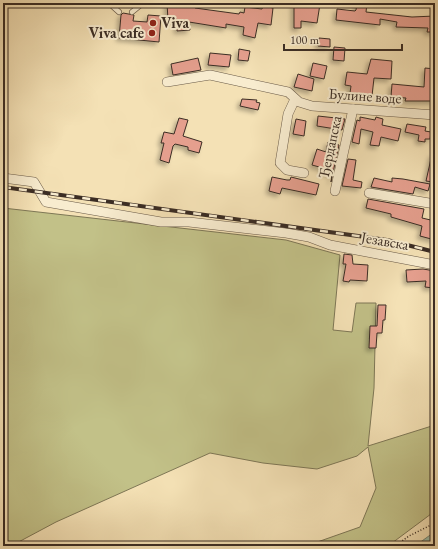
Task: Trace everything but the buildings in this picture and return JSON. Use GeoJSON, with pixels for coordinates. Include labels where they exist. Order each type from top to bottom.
{"type":"FeatureCollection","features":[{"type":"Feature","properties":{"kind":"street","name":"Булине воде"},"geometry":{"type":"LineString","coordinates":[[167,82],[210,75],[288,92],[295,99],[312,106],[435,115]]}},
{"type":"Feature","properties":{"kind":"street"},"geometry":{"type":"LineString","coordinates":[[295,99],[288,114],[280,163],[287,170],[304,173]]}},
{"type":"Feature","properties":{"kind":"street","name":"Ђердапска"},"geometry":{"type":"LineString","coordinates":[[335,191],[353,109]]}},
{"type":"Feature","properties":{"kind":"street","name":"Језавска"},"geometry":{"type":"LineString","coordinates":[[3,178],[34,182],[46,202],[161,222],[188,222],[286,233],[309,237],[330,245],[435,265]]}},
{"type":"Feature","properties":{"kind":"street"},"geometry":{"type":"LineString","coordinates":[[369,193],[435,204]]}},
{"type":"Feature","properties":{"kind":"lane"},"geometry":{"type":"LineString","coordinates":[[109,3],[119,12]]}},
{"type":"Feature","properties":{"kind":"lane"},"geometry":{"type":"LineString","coordinates":[[132,12],[143,3]]}},
{"type":"Feature","properties":{"kind":"path"},"geometry":{"type":"LineString","coordinates":[[395,546],[408,536],[435,523]]}},
{"type":"Feature","properties":{"kind":"shaded area"},"geometry":{"type":"Polygon","coordinates":[[[3,208],[286,240],[340,255],[333,330],[352,332],[356,303],[376,303],[374,388],[368,446],[435,425],[435,511],[388,546],[306,546],[360,527],[376,488],[368,447],[357,456],[317,469],[263,463],[210,453],[56,522],[11,546],[3,546],[3,208]]]}},
{"type":"Feature","properties":{"kind":"shaded area"},"geometry":{"type":"Polygon","coordinates":[[[435,532],[435,546],[415,546],[433,533],[435,532]]]}},
{"type":"Feature","properties":{"kind":"railway"},"geometry":{"type":"LineString","coordinates":[[3,187],[387,240],[435,252]]}},
{"type":"Feature","properties":{"kind":"place","name":"Viva"},"geometry":{"type":"Point","coordinates":[153,23]}},
{"type":"Feature","properties":{"kind":"place","name":"Viva cafe"},"geometry":{"type":"Point","coordinates":[152,33]}}]}
